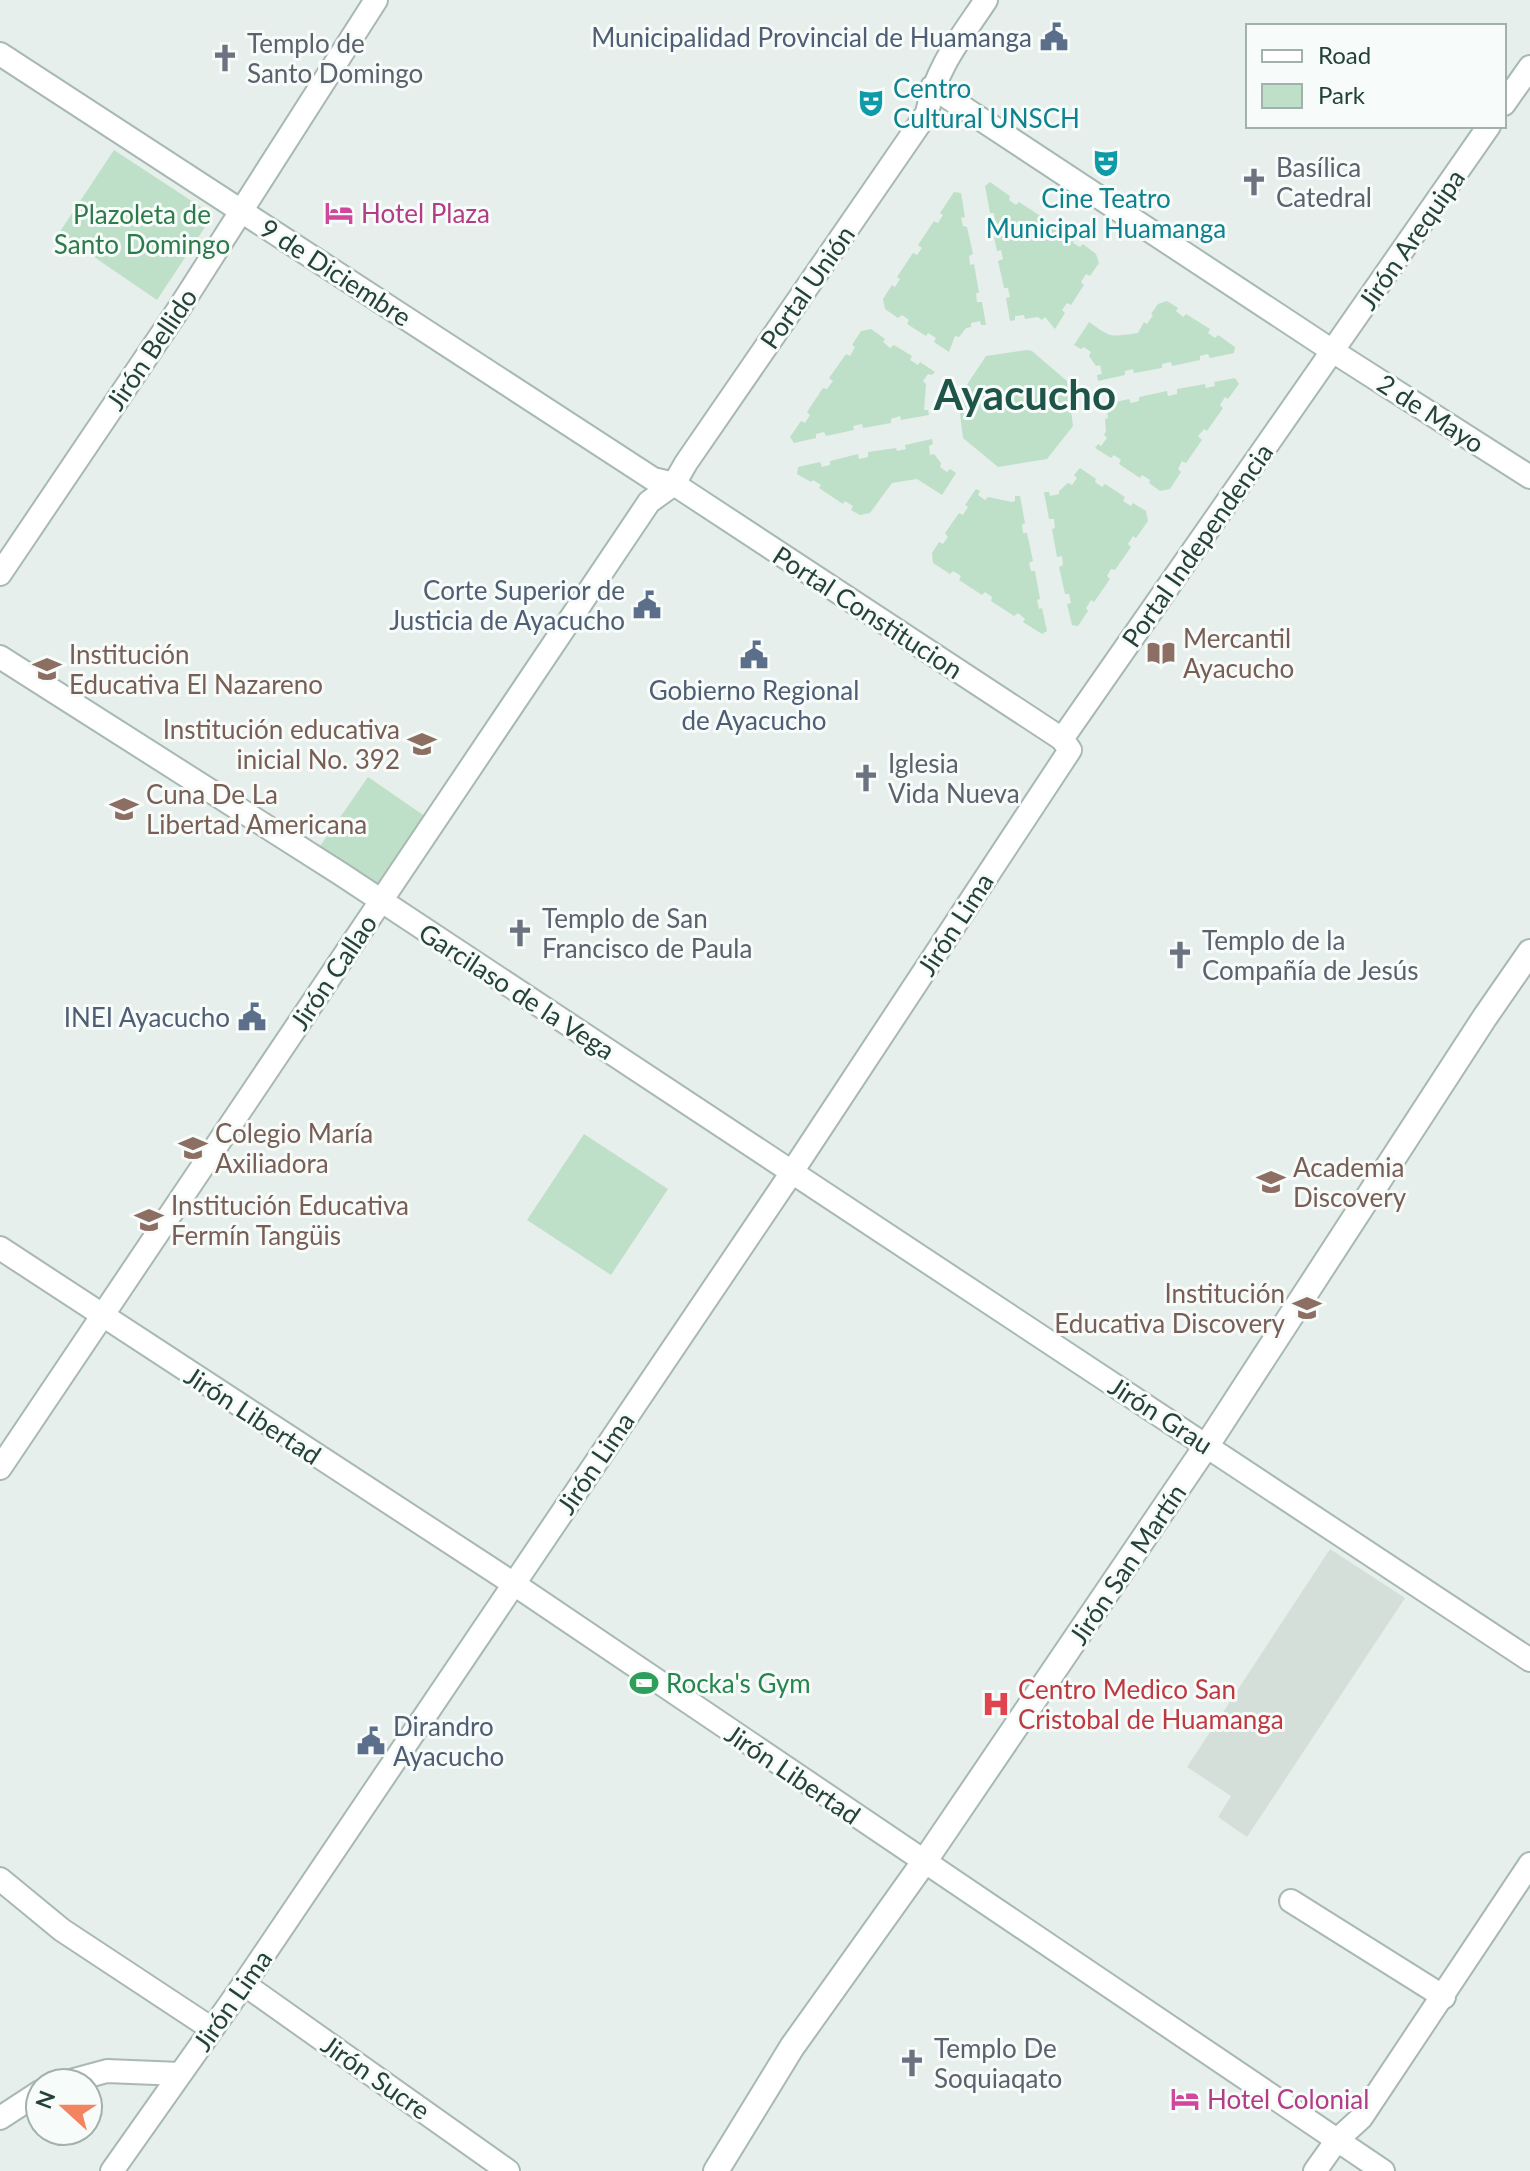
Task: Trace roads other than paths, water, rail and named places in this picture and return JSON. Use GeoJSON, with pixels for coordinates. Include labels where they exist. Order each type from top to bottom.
{"type":"FeatureCollection","features":[{"type":"Feature","properties":{"kind":"street","name":"Jirón Bellido"},"geometry":{"type":"LineString","coordinates":[[0,574],[178,310],[376,0]]}},
{"type":"Feature","properties":{"kind":"street","name":"Portal Unión"},"geometry":{"type":"LineString","coordinates":[[674,484],[927,113],[938,73],[986,0]]}},
{"type":"Feature","properties":{"kind":"street","name":"9 de Diciembre"},"geometry":{"type":"LineString","coordinates":[[0,54],[653,479],[674,484]]}},
{"type":"Feature","properties":{"kind":"street"},"geometry":{"type":"LineString","coordinates":[[1506,101],[1530,67]]}},
{"type":"Feature","properties":{"kind":"street","name":"2 de Mayo"},"geometry":{"type":"LineString","coordinates":[[932,87],[1530,477]]}},
{"type":"Feature","properties":{"kind":"street","name":"Jirón Arequipa"},"geometry":{"type":"LineString","coordinates":[[1331,350],[1488,128]]}},
{"type":"Feature","properties":{"kind":"street","name":"Portal Independencia"},"geometry":{"type":"LineString","coordinates":[[1066,744],[1331,350]]}},
{"type":"Feature","properties":{"kind":"street","name":"Portal Constitucion"},"geometry":{"type":"LineString","coordinates":[[674,484],[1066,744]]}},
{"type":"Feature","properties":{"kind":"street","name":"Jirón Callao"},"geometry":{"type":"LineString","coordinates":[[0,1468],[649,502],[674,484]]}},
{"type":"Feature","properties":{"kind":"street","name":"Garcilaso de la Vega"},"geometry":{"type":"LineString","coordinates":[[0,657],[381,901],[791,1172]]}},
{"type":"Feature","properties":{"kind":"street","name":"Jirón Lima"},"geometry":{"type":"LineString","coordinates":[[112,2171],[244,1984],[791,1172],[1066,744]]}},
{"type":"Feature","properties":{"kind":"street","name":"Jirón San Martín"},"geometry":{"type":"LineString","coordinates":[[716,2171],[792,2047],[924,1862],[1207,1446],[1530,952]]}},
{"type":"Feature","properties":{"kind":"street","name":"Jirón Grau"},"geometry":{"type":"LineString","coordinates":[[791,1172],[1530,1660]]}},
{"type":"Feature","properties":{"kind":"street","name":"Jirón Libertad"},"geometry":{"type":"LineString","coordinates":[[0,1248],[514,1584],[1383,2171]]}},
{"type":"Feature","properties":{"kind":"street"},"geometry":{"type":"LineString","coordinates":[[1315,2171],[1337,2140],[1361,2118],[1530,1864]]}},
{"type":"Feature","properties":{"kind":"street"},"geometry":{"type":"LineString","coordinates":[[0,1879],[62,1930],[212,2029]]}},
{"type":"Feature","properties":{"kind":"street"},"geometry":{"type":"LineString","coordinates":[[1291,1901],[1444,1997]]}},
{"type":"Feature","properties":{"kind":"street","name":"Jirón Sucre"},"geometry":{"type":"LineString","coordinates":[[244,1984],[508,2171]]}},
{"type":"Feature","properties":{"kind":"street"},"geometry":{"type":"LineString","coordinates":[[104,2072],[180,2074]]}},
{"type":"Feature","properties":{"kind":"street"},"geometry":{"type":"LineString","coordinates":[[0,2118],[24,2102]]}},
{"type":"Feature","properties":{"kind":"place","name":"Municipalidad Provincial de Huamanga"},"geometry":{"type":"Point","coordinates":[1054,37]}},
{"type":"Feature","properties":{"kind":"place","name":"Templo de Santo Domingo"},"geometry":{"type":"Point","coordinates":[225,58]}},
{"type":"Feature","properties":{"kind":"place","name":"Centro Cultural UNSCH"},"geometry":{"type":"Point","coordinates":[871,103]}},
{"type":"Feature","properties":{"kind":"place","name":"Cine Teatro Municipal Huamanga"},"geometry":{"type":"Point","coordinates":[1106,163]}},
{"type":"Feature","properties":{"kind":"place","name":"Basílica Catedral"},"geometry":{"type":"Point","coordinates":[1254,182]}},
{"type":"Feature","properties":{"kind":"place","name":"Hotel Plaza"},"geometry":{"type":"Point","coordinates":[339,213]}},
{"type":"Feature","properties":{"kind":"place","name":"Corte Superior de Justicia de Ayacucho"},"geometry":{"type":"Point","coordinates":[647,605]}},
{"type":"Feature","properties":{"kind":"place","name":"Mercantil Ayacucho"},"geometry":{"type":"Point","coordinates":[1161,653]}},
{"type":"Feature","properties":{"kind":"place","name":"Gobierno Regional de Ayacucho"},"geometry":{"type":"Point","coordinates":[754,655]}},
{"type":"Feature","properties":{"kind":"place","name":"Institución Educativa El Nazareno"},"geometry":{"type":"Point","coordinates":[47,669]}},
{"type":"Feature","properties":{"kind":"place","name":"Institución educativa inicial No. 392"},"geometry":{"type":"Point","coordinates":[422,744]}},
{"type":"Feature","properties":{"kind":"place","name":"Iglesia Vida Nueva"},"geometry":{"type":"Point","coordinates":[866,778]}},
{"type":"Feature","properties":{"kind":"place","name":"Cuna De La Libertad Americana"},"geometry":{"type":"Point","coordinates":[124,809]}},
{"type":"Feature","properties":{"kind":"place","name":"Templo de San Francisco de Paula"},"geometry":{"type":"Point","coordinates":[520,933]}},
{"type":"Feature","properties":{"kind":"place","name":"Templo de la Compañía de Jesús"},"geometry":{"type":"Point","coordinates":[1180,955]}},
{"type":"Feature","properties":{"kind":"place","name":"INEI Ayacucho"},"geometry":{"type":"Point","coordinates":[252,1017]}},
{"type":"Feature","properties":{"kind":"place","name":"Colegio María Axiliadora"},"geometry":{"type":"Point","coordinates":[193,1148]}},
{"type":"Feature","properties":{"kind":"place","name":"Academia Discovery"},"geometry":{"type":"Point","coordinates":[1271,1182]}},
{"type":"Feature","properties":{"kind":"place","name":"Institución Educativa Fermín Tangüis"},"geometry":{"type":"Point","coordinates":[149,1220]}},
{"type":"Feature","properties":{"kind":"place","name":"Institución Educativa Discovery"},"geometry":{"type":"Point","coordinates":[1307,1308]}},
{"type":"Feature","properties":{"kind":"place","name":"Rocka's Gym"},"geometry":{"type":"Point","coordinates":[644,1683]}},
{"type":"Feature","properties":{"kind":"place","name":"Centro Medico San Cristobal de Huamanga"},"geometry":{"type":"Point","coordinates":[996,1704]}},
{"type":"Feature","properties":{"kind":"place","name":"Dirandro Ayacucho"},"geometry":{"type":"Point","coordinates":[371,1741]}},
{"type":"Feature","properties":{"kind":"place","name":"Templo De Soquiaqato"},"geometry":{"type":"Point","coordinates":[912,2063]}},
{"type":"Feature","properties":{"kind":"place","name":"Hotel Colonial"},"geometry":{"type":"Point","coordinates":[1185,2099]}},
{"type":"Feature","properties":{"kind":"district","name":"Ayacucho"},"geometry":{"type":"Point","coordinates":[1025,394]}},
{"type":"Feature","properties":{"kind":"park label","name":"Plazoleta de Santo Domingo"},"geometry":{"type":"Point","coordinates":[142,229]}}]}
